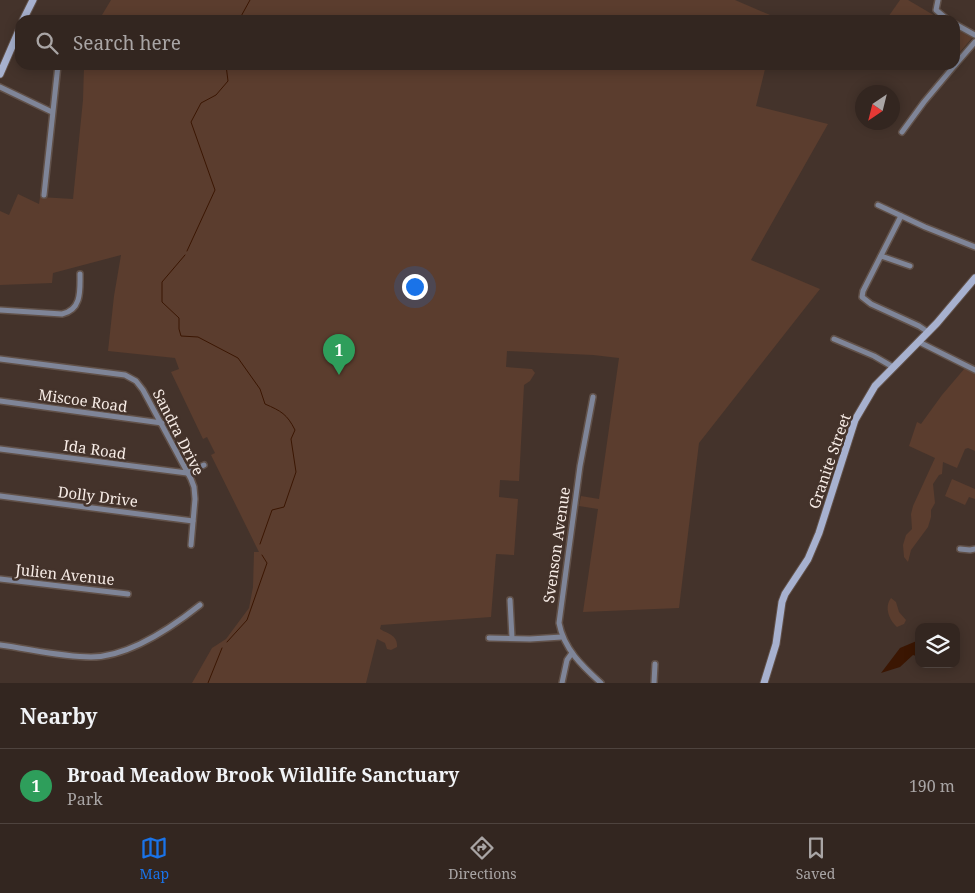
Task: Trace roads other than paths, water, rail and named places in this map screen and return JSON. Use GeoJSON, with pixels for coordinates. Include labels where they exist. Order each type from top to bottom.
{"type":"FeatureCollection","features":[{"type":"Feature","properties":{"kind":"street"},"geometry":{"type":"LineString","coordinates":[[26,15],[33,0]]}},
{"type":"Feature","properties":{"kind":"street"},"geometry":{"type":"LineString","coordinates":[[938,0],[936,9],[941,15]]}},
{"type":"Feature","properties":{"kind":"street"},"geometry":{"type":"LineString","coordinates":[[960,26],[975,34]]}},
{"type":"Feature","properties":{"kind":"street"},"geometry":{"type":"LineString","coordinates":[[960,59],[975,42]]}},
{"type":"Feature","properties":{"kind":"street"},"geometry":{"type":"LineString","coordinates":[[0,74],[15,46]]}},
{"type":"Feature","properties":{"kind":"street"},"geometry":{"type":"LineString","coordinates":[[44,195],[57,70]]}},
{"type":"Feature","properties":{"kind":"street"},"geometry":{"type":"LineString","coordinates":[[902,132],[951,70]]}},
{"type":"Feature","properties":{"kind":"street"},"geometry":{"type":"LineString","coordinates":[[0,87],[52,112]]}},
{"type":"Feature","properties":{"kind":"street"},"geometry":{"type":"LineString","coordinates":[[878,205],[975,246]]}},
{"type":"Feature","properties":{"kind":"street"},"geometry":{"type":"LineString","coordinates":[[901,216],[862,295],[863,299],[928,332]]}},
{"type":"Feature","properties":{"kind":"street"},"geometry":{"type":"LineString","coordinates":[[881,256],[910,266]]}},
{"type":"Feature","properties":{"kind":"street"},"geometry":{"type":"LineString","coordinates":[[0,310],[62,314],[70,311],[78,302],[80,274]]}},
{"type":"Feature","properties":{"kind":"street","name":"Granite Street"},"geometry":{"type":"LineString","coordinates":[[764,683],[776,644],[782,602],[785,594],[808,559],[819,533],[855,420],[875,386],[919,342],[975,278]]}},
{"type":"Feature","properties":{"kind":"street"},"geometry":{"type":"LineString","coordinates":[[834,339],[874,356],[893,367]]}},
{"type":"Feature","properties":{"kind":"street"},"geometry":{"type":"LineString","coordinates":[[919,342],[975,370]]}},
{"type":"Feature","properties":{"kind":"street","name":"Sandra Drive"},"geometry":{"type":"LineString","coordinates":[[0,359],[128,376],[139,384],[162,423],[194,487],[191,545]]}},
{"type":"Feature","properties":{"kind":"street","name":"Svenson Avenue"},"geometry":{"type":"LineString","coordinates":[[593,397],[580,466],[559,623],[562,637],[578,662],[601,683]]}},
{"type":"Feature","properties":{"kind":"street","name":"Miscoe Road"},"geometry":{"type":"LineString","coordinates":[[0,401],[162,423]]}},
{"type":"Feature","properties":{"kind":"street","name":"Ida Road"},"geometry":{"type":"LineString","coordinates":[[0,449],[188,473]]}},
{"type":"Feature","properties":{"kind":"street"},"geometry":{"type":"LineString","coordinates":[[188,473],[204,465]]}},
{"type":"Feature","properties":{"kind":"street","name":"Dolly Drive"},"geometry":{"type":"LineString","coordinates":[[0,496],[192,522]]}},
{"type":"Feature","properties":{"kind":"street"},"geometry":{"type":"LineString","coordinates":[[960,549],[975,549]]}},
{"type":"Feature","properties":{"kind":"street","name":"Julien Avenue"},"geometry":{"type":"LineString","coordinates":[[0,579],[128,594]]}},
{"type":"Feature","properties":{"kind":"street"},"geometry":{"type":"LineString","coordinates":[[510,600],[512,638]]}},
{"type":"Feature","properties":{"kind":"street"},"geometry":{"type":"LineString","coordinates":[[0,645],[85,657],[108,656],[131,648],[163,631],[200,605]]}},
{"type":"Feature","properties":{"kind":"street"},"geometry":{"type":"LineString","coordinates":[[489,638],[562,637]]}},
{"type":"Feature","properties":{"kind":"street"},"geometry":{"type":"LineString","coordinates":[[562,683],[567,660],[572,653]]}},
{"type":"Feature","properties":{"kind":"street"},"geometry":{"type":"LineString","coordinates":[[654,683],[655,664]]}},
{"type":"Feature","properties":{"kind":"waterway"},"geometry":{"type":"LineString","coordinates":[[242,15],[250,0]]}},
{"type":"Feature","properties":{"kind":"waterway"},"geometry":{"type":"LineString","coordinates":[[187,251],[215,190],[191,122],[201,103],[216,95],[228,81],[227,70]]}},
{"type":"Feature","properties":{"kind":"waterway"},"geometry":{"type":"LineString","coordinates":[[185,255],[162,282],[162,302],[179,318],[181,336],[198,337],[238,358],[260,389],[265,404],[283,414],[295,430],[291,439],[296,472],[284,507],[272,510],[260,544]]}},
{"type":"Feature","properties":{"kind":"waterway"},"geometry":{"type":"LineString","coordinates":[[227,642],[247,620],[267,563],[262,555]]}},
{"type":"Feature","properties":{"kind":"waterway"},"geometry":{"type":"LineString","coordinates":[[208,683],[222,648]]}},
{"type":"Feature","properties":{"kind":"place","name":"Broad Meadow Brook Wildlife Sanctuary"},"geometry":{"type":"Point","coordinates":[339,375]}}]}
